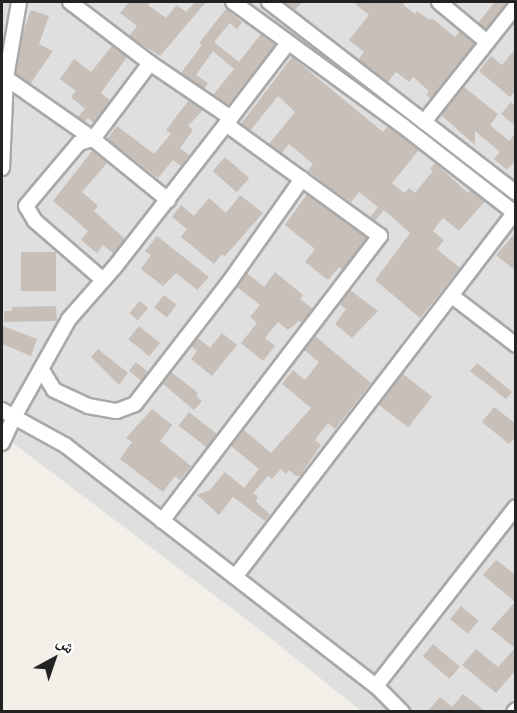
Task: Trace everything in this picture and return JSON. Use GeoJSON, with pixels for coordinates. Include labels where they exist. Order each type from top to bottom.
{"type":"FeatureCollection","features":[{"type":"Feature","properties":{"kind":"street"},"geometry":{"type":"LineString","coordinates":[[2,168],[6,78],[19,2]]}},
{"type":"Feature","properties":{"kind":"street"},"geometry":{"type":"LineString","coordinates":[[70,2],[380,236],[162,520]]}},
{"type":"Feature","properties":{"kind":"street"},"geometry":{"type":"LineString","coordinates":[[233,2],[424,142],[515,213],[235,577]]}},
{"type":"Feature","properties":{"kind":"street"},"geometry":{"type":"LineString","coordinates":[[269,2],[516,193]]}},
{"type":"Feature","properties":{"kind":"street"},"geometry":{"type":"LineString","coordinates":[[439,2],[487,42]]}},
{"type":"Feature","properties":{"kind":"street"},"geometry":{"type":"LineString","coordinates":[[424,142],[428,125],[487,42],[516,6]]}},
{"type":"Feature","properties":{"kind":"street"},"geometry":{"type":"LineString","coordinates":[[2,443],[14,417],[69,319],[168,200],[288,43]]}},
{"type":"Feature","properties":{"kind":"street"},"geometry":{"type":"LineString","coordinates":[[102,279],[35,221],[26,206],[79,143],[93,139],[150,63]]}},
{"type":"Feature","properties":{"kind":"street"},"geometry":{"type":"LineString","coordinates":[[6,78],[93,139],[168,200]]}},
{"type":"Feature","properties":{"kind":"street"},"geometry":{"type":"LineString","coordinates":[[42,370],[54,390],[88,406],[117,411],[135,404],[231,281],[302,179]]}},
{"type":"Feature","properties":{"kind":"street"},"geometry":{"type":"LineString","coordinates":[[452,296],[516,345]]}},
{"type":"Feature","properties":{"kind":"street"},"geometry":{"type":"LineString","coordinates":[[2,410],[65,445],[376,686],[402,711]]}},
{"type":"Feature","properties":{"kind":"street"},"geometry":{"type":"LineString","coordinates":[[376,686],[516,507]]}},
{"type":"Feature","properties":{"kind":"shaded area"},"geometry":{"type":"Polygon","coordinates":[[[2,2],[515,2],[515,711],[361,711],[258,628],[2,435],[2,2]]]}},
{"type":"Feature","properties":{"kind":"building"},"geometry":{"type":"Polygon","coordinates":[[[129,2],[151,2],[148,5],[166,18],[177,5],[186,12],[195,2],[206,2],[160,56],[129,36],[137,26],[120,13],[129,2]]]}},
{"type":"Feature","properties":{"kind":"building"},"geometry":{"type":"Polygon","coordinates":[[[284,2],[302,2],[295,10],[284,2]]]}},
{"type":"Feature","properties":{"kind":"building"},"geometry":{"type":"Polygon","coordinates":[[[353,2],[406,2],[403,5],[415,14],[417,11],[430,20],[432,18],[455,37],[460,31],[475,44],[431,99],[426,95],[429,91],[413,77],[409,82],[396,72],[388,82],[358,60],[364,52],[349,40],[369,15],[353,2]]]}},
{"type":"Feature","properties":{"kind":"building"},"geometry":{"type":"Polygon","coordinates":[[[495,2],[508,2],[486,29],[478,23],[495,2]]]}},
{"type":"Feature","properties":{"kind":"building"},"geometry":{"type":"Polygon","coordinates":[[[226,9],[242,22],[237,29],[230,23],[214,42],[239,62],[261,34],[275,45],[229,106],[213,95],[234,69],[213,51],[196,75],[208,83],[204,89],[181,73],[202,45],[199,43],[226,9]]]}},
{"type":"Feature","properties":{"kind":"building"},"geometry":{"type":"Polygon","coordinates":[[[31,10],[49,16],[39,44],[53,51],[30,84],[16,74],[23,32],[31,10]]]}},
{"type":"Feature","properties":{"kind":"building"},"geometry":{"type":"Polygon","coordinates":[[[112,46],[127,57],[101,93],[111,101],[94,123],[88,118],[84,122],[78,117],[85,109],[71,97],[76,91],[60,79],[74,59],[91,72],[112,46]]]}},
{"type":"Feature","properties":{"kind":"building"},"geometry":{"type":"Polygon","coordinates":[[[516,48],[516,90],[510,97],[479,71],[491,56],[502,65],[516,48]]]}},
{"type":"Feature","properties":{"kind":"building"},"geometry":{"type":"Polygon","coordinates":[[[292,57],[383,132],[388,126],[419,150],[392,183],[404,193],[409,188],[415,193],[433,171],[430,169],[435,163],[468,193],[470,190],[485,201],[459,231],[443,218],[433,231],[444,240],[437,249],[460,268],[420,318],[375,280],[410,233],[384,210],[375,221],[370,217],[378,207],[359,192],[351,202],[333,190],[308,171],[313,164],[289,144],[282,153],[269,144],[295,112],[278,96],[250,131],[241,124],[292,57]]]}},
{"type":"Feature","properties":{"kind":"building"},"geometry":{"type":"Polygon","coordinates":[[[464,87],[498,114],[490,125],[509,141],[516,133],[516,160],[507,170],[494,159],[500,152],[475,131],[475,145],[441,115],[464,87]]]}},
{"type":"Feature","properties":{"kind":"building"},"geometry":{"type":"Polygon","coordinates":[[[189,100],[203,110],[188,126],[193,130],[180,148],[189,155],[181,166],[173,160],[158,178],[107,139],[117,126],[154,154],[171,134],[166,130],[189,100]]]}},
{"type":"Feature","properties":{"kind":"building"},"geometry":{"type":"Polygon","coordinates":[[[511,102],[516,106],[516,126],[501,114],[511,102]]]}},
{"type":"Feature","properties":{"kind":"building"},"geometry":{"type":"Polygon","coordinates":[[[92,151],[107,163],[82,192],[98,206],[94,211],[125,239],[114,254],[103,245],[97,253],[81,240],[88,231],[53,201],[92,151]]]}},
{"type":"Feature","properties":{"kind":"building"},"geometry":{"type":"Polygon","coordinates":[[[225,157],[249,178],[237,192],[213,171],[225,157]]]}},
{"type":"Feature","properties":{"kind":"building"},"geometry":{"type":"Polygon","coordinates":[[[307,194],[367,238],[343,270],[339,267],[328,280],[305,262],[315,249],[285,225],[307,194]]]}},
{"type":"Feature","properties":{"kind":"building"},"geometry":{"type":"Polygon","coordinates":[[[240,195],[263,213],[225,256],[222,254],[214,264],[181,237],[187,229],[172,217],[181,205],[194,216],[209,198],[226,213],[240,195]]]}},
{"type":"Feature","properties":{"kind":"building"},"geometry":{"type":"Polygon","coordinates":[[[516,232],[516,271],[496,255],[516,232]]]}},
{"type":"Feature","properties":{"kind":"building"},"geometry":{"type":"Polygon","coordinates":[[[157,236],[209,277],[197,290],[176,273],[163,286],[141,269],[151,255],[145,251],[157,236]]]}},
{"type":"Feature","properties":{"kind":"building"},"geometry":{"type":"Polygon","coordinates":[[[21,252],[56,252],[56,291],[21,291],[21,252]]]}},
{"type":"Feature","properties":{"kind":"building"},"geometry":{"type":"Polygon","coordinates":[[[275,272],[303,295],[300,299],[313,309],[302,323],[299,321],[288,330],[278,322],[265,338],[275,346],[263,361],[241,343],[257,323],[250,317],[260,305],[237,287],[247,273],[264,287],[275,272]]]}},
{"type":"Feature","properties":{"kind":"building"},"geometry":{"type":"Polygon","coordinates":[[[350,290],[378,311],[352,338],[335,324],[346,309],[339,304],[350,290]]]}},
{"type":"Feature","properties":{"kind":"building"},"geometry":{"type":"Polygon","coordinates":[[[164,295],[177,305],[167,317],[154,308],[164,295]]]}},
{"type":"Feature","properties":{"kind":"building"},"geometry":{"type":"Polygon","coordinates":[[[140,301],[148,308],[138,320],[130,313],[140,301]]]}},
{"type":"Feature","properties":{"kind":"building"},"geometry":{"type":"Polygon","coordinates":[[[56,306],[57,321],[4,322],[4,311],[12,311],[12,307],[56,306]]]}},
{"type":"Feature","properties":{"kind":"building"},"geometry":{"type":"Polygon","coordinates":[[[3,326],[37,339],[31,356],[2,344],[3,326]]]}},
{"type":"Feature","properties":{"kind":"building"},"geometry":{"type":"Polygon","coordinates":[[[139,326],[160,343],[149,356],[128,339],[139,326]]]}},
{"type":"Feature","properties":{"kind":"building"},"geometry":{"type":"Polygon","coordinates":[[[222,333],[237,345],[212,376],[191,359],[197,351],[191,346],[198,338],[210,348],[222,333]]]}},
{"type":"Feature","properties":{"kind":"building"},"geometry":{"type":"Polygon","coordinates":[[[315,336],[371,383],[335,429],[328,423],[315,440],[321,445],[300,476],[296,476],[289,470],[286,474],[281,469],[272,479],[268,476],[253,493],[258,497],[256,501],[258,504],[270,514],[265,521],[233,497],[219,515],[197,495],[210,490],[225,472],[244,488],[259,469],[231,446],[244,430],[271,453],[311,408],[282,384],[293,370],[305,380],[319,362],[304,350],[315,336]]]}},
{"type":"Feature","properties":{"kind":"building"},"geometry":{"type":"Polygon","coordinates":[[[98,349],[128,373],[119,385],[91,357],[98,349]]]}},
{"type":"Feature","properties":{"kind":"building"},"geometry":{"type":"Polygon","coordinates":[[[136,362],[148,372],[141,381],[129,370],[136,362]]]}},
{"type":"Feature","properties":{"kind":"building"},"geometry":{"type":"Polygon","coordinates":[[[477,363],[512,392],[506,399],[470,371],[477,363]]]}},
{"type":"Feature","properties":{"kind":"building"},"geometry":{"type":"Polygon","coordinates":[[[171,372],[198,393],[196,396],[202,401],[194,410],[162,383],[171,372]]]}},
{"type":"Feature","properties":{"kind":"building"},"geometry":{"type":"Polygon","coordinates":[[[403,374],[432,397],[408,428],[379,405],[403,374]]]}},
{"type":"Feature","properties":{"kind":"building"},"geometry":{"type":"Polygon","coordinates":[[[494,407],[516,424],[516,437],[509,444],[482,422],[494,407]]]}},
{"type":"Feature","properties":{"kind":"building"},"geometry":{"type":"Polygon","coordinates":[[[152,409],[172,425],[160,441],[191,466],[180,480],[175,476],[163,492],[120,459],[132,442],[126,438],[152,409]]]}},
{"type":"Feature","properties":{"kind":"building"},"geometry":{"type":"Polygon","coordinates":[[[189,412],[217,434],[207,448],[179,425],[189,412]]]}},
{"type":"Feature","properties":{"kind":"building"},"geometry":{"type":"Polygon","coordinates":[[[496,560],[516,575],[516,670],[496,693],[462,665],[476,649],[498,667],[515,648],[491,629],[515,602],[483,575],[496,560]]]}},
{"type":"Feature","properties":{"kind":"building"},"geometry":{"type":"Polygon","coordinates":[[[461,606],[479,621],[468,634],[450,619],[461,606]]]}},
{"type":"Feature","properties":{"kind":"building"},"geometry":{"type":"Polygon","coordinates":[[[433,644],[460,666],[450,679],[423,656],[433,644]]]}},
{"type":"Feature","properties":{"kind":"building"},"geometry":{"type":"Polygon","coordinates":[[[463,694],[485,711],[428,711],[440,697],[452,707],[463,694]]]}}]}
